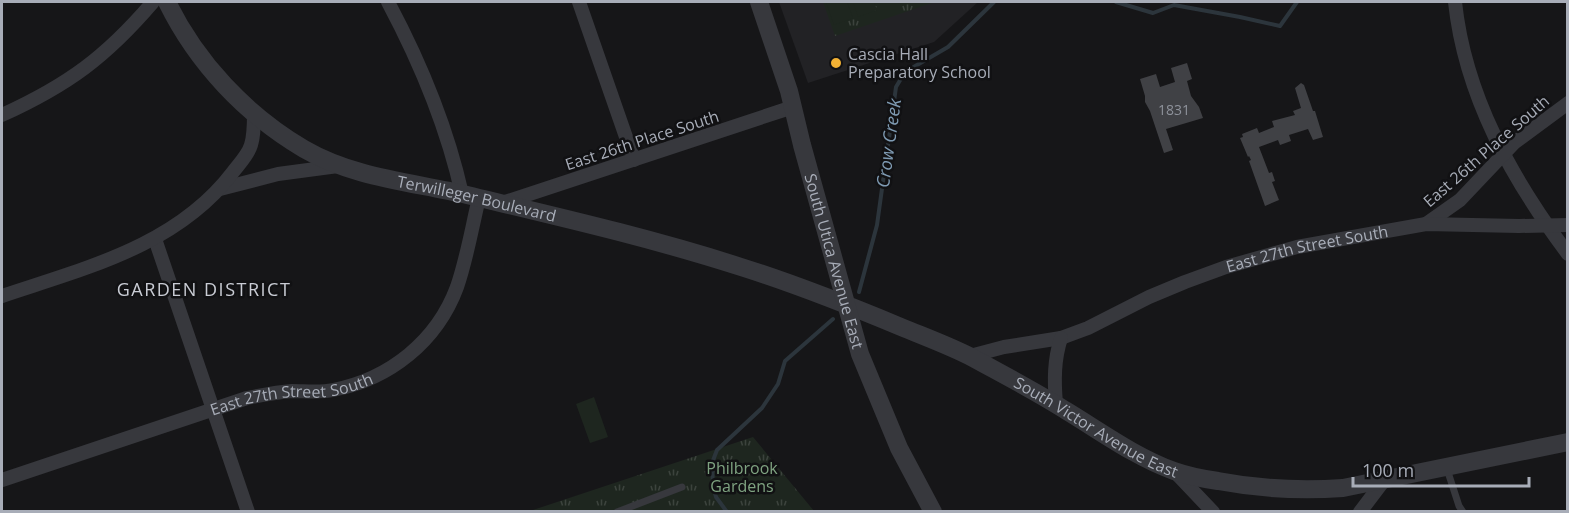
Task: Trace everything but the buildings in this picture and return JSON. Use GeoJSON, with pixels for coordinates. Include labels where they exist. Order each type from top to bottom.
{"type":"FeatureCollection","features":[{"type":"Feature","properties":{"kind":"street"},"geometry":{"type":"LineString","coordinates":[[2,115],[52,91],[74,76],[107,51],[153,2]]}},
{"type":"Feature","properties":{"kind":"street","name":"Terwilleger Boulevard"},"geometry":{"type":"LineString","coordinates":[[167,2],[192,46],[220,82],[254,113],[303,148],[338,166],[381,178],[502,203],[653,241],[740,266],[845,304]]}},
{"type":"Feature","properties":{"kind":"street"},"geometry":{"type":"LineString","coordinates":[[388,2],[434,100],[471,196]]}},
{"type":"Feature","properties":{"kind":"street"},"geometry":{"type":"LineString","coordinates":[[579,2],[634,160]]}},
{"type":"Feature","properties":{"kind":"street","name":"South Utica Avenue East"},"geometry":{"type":"LineString","coordinates":[[759,2],[793,107],[858,347],[878,399],[908,465],[933,512]]}},
{"type":"Feature","properties":{"kind":"street"},"geometry":{"type":"LineString","coordinates":[[1455,2],[1461,45],[1468,70],[1503,156],[1546,225],[1568,254]]}},
{"type":"Feature","properties":{"kind":"street","name":"East 26th Place South"},"geometry":{"type":"LineString","coordinates":[[1426,224],[1460,200],[1514,143],[1568,102]]}},
{"type":"Feature","properties":{"kind":"street","name":"East 26th Place South"},"geometry":{"type":"LineString","coordinates":[[502,203],[793,107]]}},
{"type":"Feature","properties":{"kind":"street"},"geometry":{"type":"LineString","coordinates":[[2,296],[106,261],[155,239],[188,216],[220,189],[249,151],[252,143],[254,113]]}},
{"type":"Feature","properties":{"kind":"street"},"geometry":{"type":"LineString","coordinates":[[220,189],[278,174],[338,166]]}},
{"type":"Feature","properties":{"kind":"street","name":"East 27th Street South"},"geometry":{"type":"LineString","coordinates":[[2,480],[247,398],[272,393],[330,391],[350,386],[366,381],[404,359],[425,340],[440,321],[450,302],[464,263],[471,196]]}},
{"type":"Feature","properties":{"kind":"street","name":"East 27th Street South"},"geometry":{"type":"LineString","coordinates":[[970,356],[1004,347],[1061,338],[1088,328],[1158,294],[1226,267],[1297,247],[1426,224],[1568,225]]}},
{"type":"Feature","properties":{"kind":"street"},"geometry":{"type":"LineString","coordinates":[[155,239],[248,512]]}},
{"type":"Feature","properties":{"kind":"street"},"geometry":{"type":"LineString","coordinates":[[845,304],[970,356]]}},
{"type":"Feature","properties":{"kind":"street"},"geometry":{"type":"LineString","coordinates":[[1056,404],[1054,371],[1061,338]]}},
{"type":"Feature","properties":{"kind":"street","name":"South Victor Avenue East"},"geometry":{"type":"LineString","coordinates":[[970,356],[1056,404],[1142,457],[1175,472],[1213,512]]}},
{"type":"Feature","properties":{"kind":"street"},"geometry":{"type":"LineString","coordinates":[[1175,472],[1240,486],[1309,490],[1343,488],[1568,442]]}},
{"type":"Feature","properties":{"kind":"street"},"geometry":{"type":"LineString","coordinates":[[1360,512],[1385,479]]}},
{"type":"Feature","properties":{"kind":"lane"},"geometry":{"type":"LineString","coordinates":[[1447,466],[1459,506],[1463,512]]}},
{"type":"Feature","properties":{"kind":"lane"},"geometry":{"type":"LineString","coordinates":[[617,512],[682,487]]}},
{"type":"Feature","properties":{"kind":"shaded area","name":"Cascia Hall Preparatory School"},"geometry":{"type":"Polygon","coordinates":[[[779,2],[978,2],[934,42],[808,83],[779,2]]]}},
{"type":"Feature","properties":{"kind":"green space"},"geometry":{"type":"Polygon","coordinates":[[[823,2],[932,2],[932,3],[835,36],[823,2]]]}},
{"type":"Feature","properties":{"kind":"green space"},"geometry":{"type":"Polygon","coordinates":[[[826,2],[847,2],[853,18],[834,25],[826,2]]]}},
{"type":"Feature","properties":{"kind":"green space"},"geometry":{"type":"Polygon","coordinates":[[[853,2],[874,2],[877,10],[858,17],[853,2]]]}},
{"type":"Feature","properties":{"kind":"green space"},"geometry":{"type":"Polygon","coordinates":[[[594,397],[608,437],[590,443],[576,404],[594,397]]]}},
{"type":"Feature","properties":{"kind":"green space","name":"Philbrook Gardens"},"geometry":{"type":"Polygon","coordinates":[[[753,437],[814,511],[527,512],[753,437]]]}},
{"type":"Feature","properties":{"kind":"waterway","name":"Crow Creek"},"geometry":{"type":"LineString","coordinates":[[859,292],[877,225],[896,87],[905,72],[948,47],[994,2]]}},
{"type":"Feature","properties":{"kind":"waterway","name":"Crow Creek"},"geometry":{"type":"LineString","coordinates":[[1116,2],[1153,13],[1174,5],[1280,26],[1297,2]]}},
{"type":"Feature","properties":{"kind":"waterway","name":"Crow Creek"},"geometry":{"type":"LineString","coordinates":[[727,512],[716,497],[713,486],[712,463],[717,450],[762,408],[778,384],[785,361],[833,319]]}},
{"type":"Feature","properties":{"kind":"place","name":"Cascia Hall Preparatory School"},"geometry":{"type":"Point","coordinates":[836,63]}},
{"type":"Feature","properties":{"kind":"district","name":"GARDEN DISTRICT"},"geometry":{"type":"Point","coordinates":[204,289]}}]}
